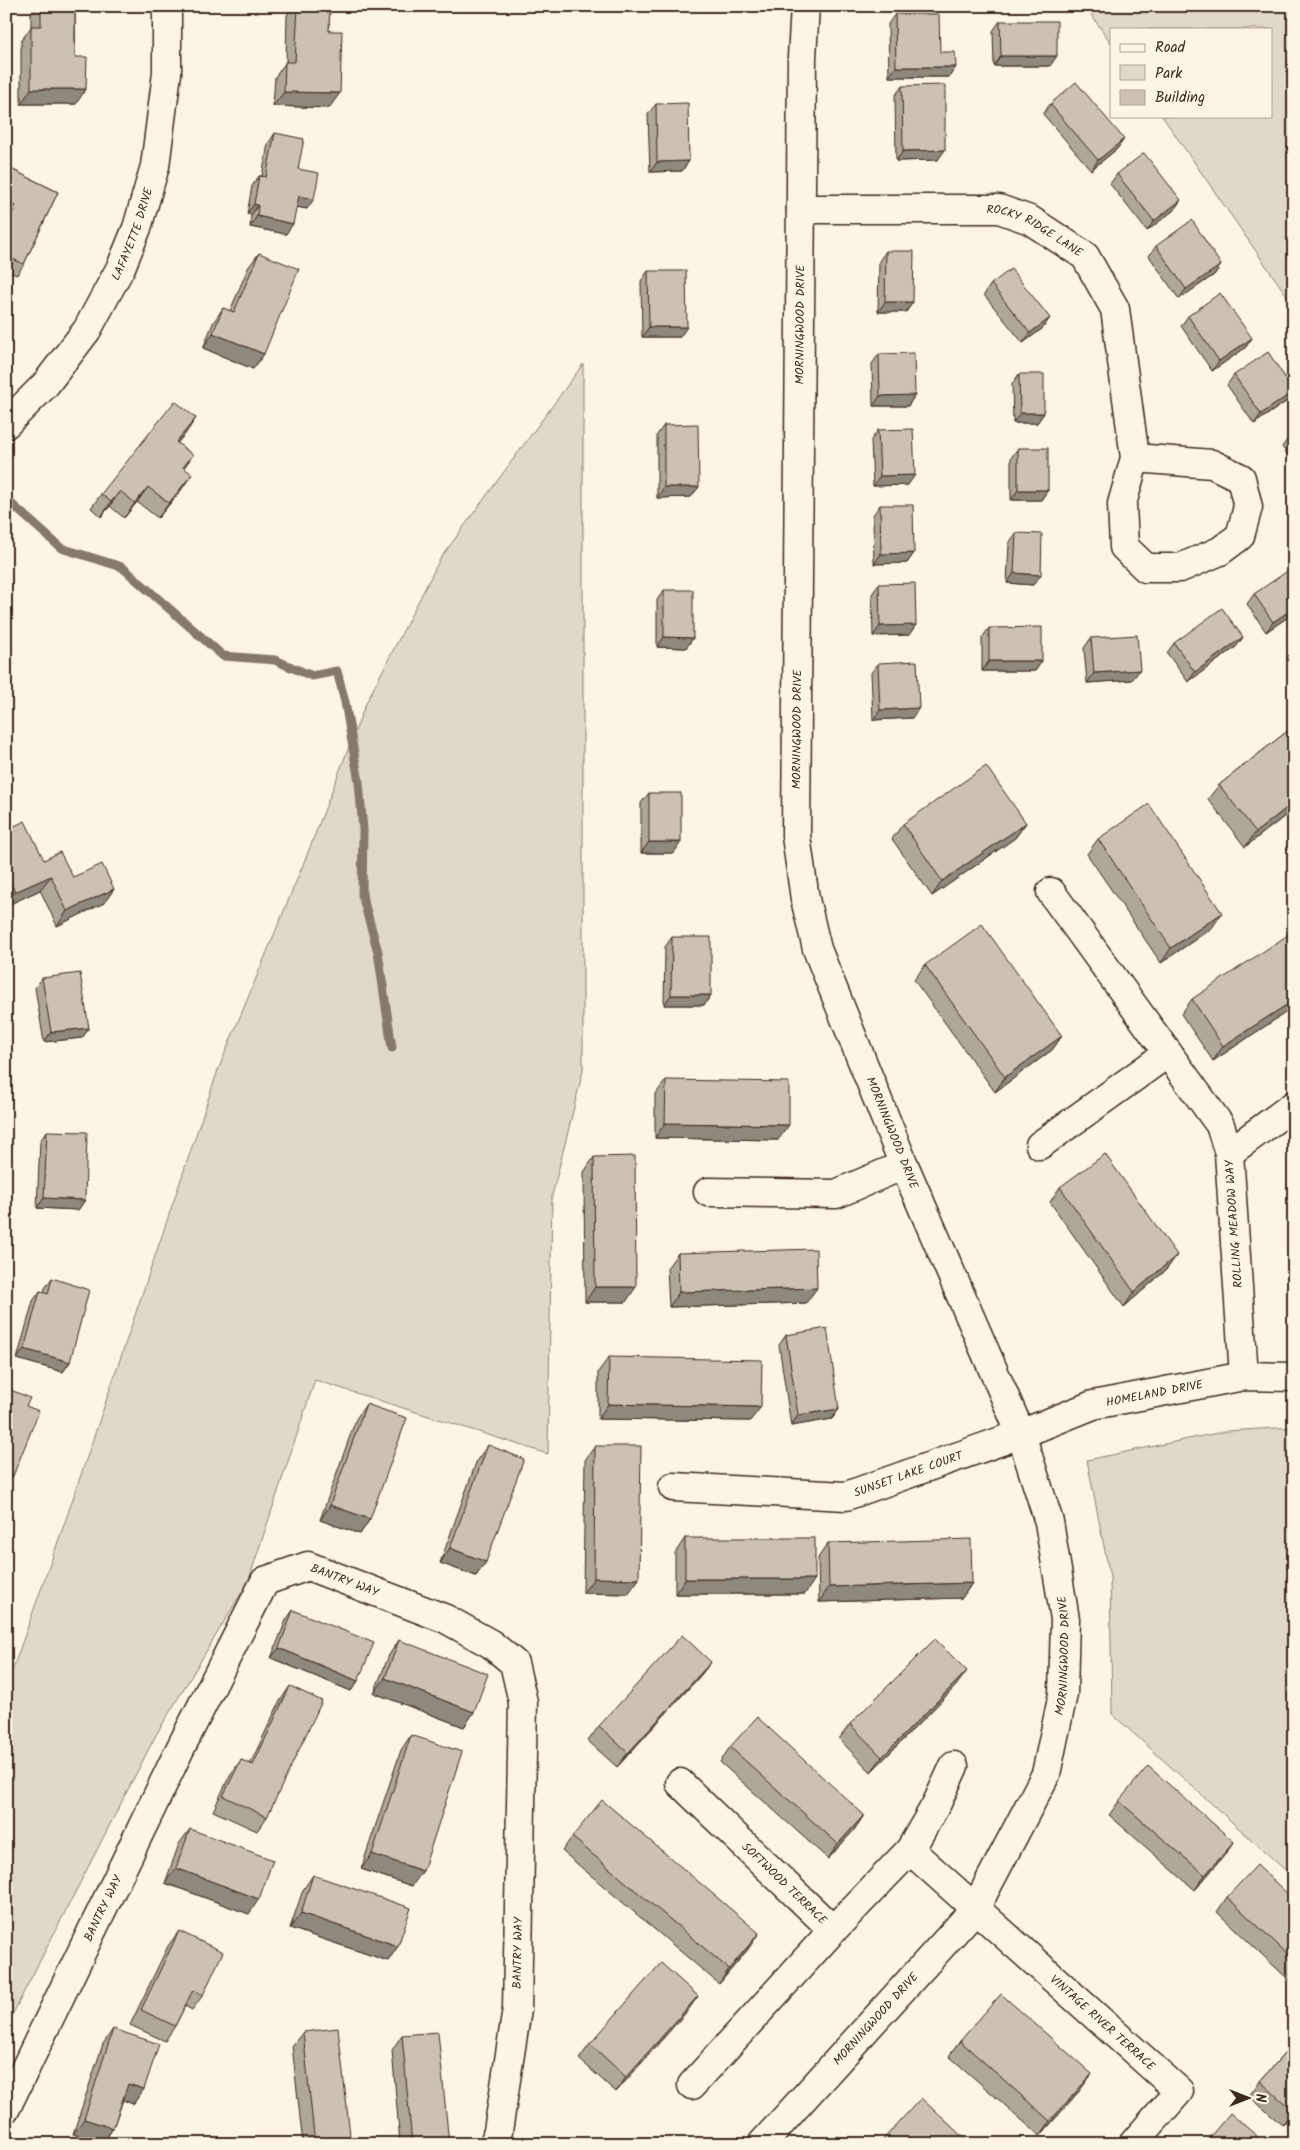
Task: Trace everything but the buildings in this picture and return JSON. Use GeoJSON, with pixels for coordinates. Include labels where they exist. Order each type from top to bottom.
{"type":"FeatureCollection","features":[{"type":"Feature","properties":{"kind":"street","name":"LAFAYETTE DRIVE"},"geometry":{"type":"LineString","coordinates":[[6,424],[45,386],[87,330],[122,267],[137,228],[155,166],[167,73],[168,6]]}},
{"type":"Feature","properties":{"kind":"street","name":"MORNINGWOOD DRIVE"},"geometry":{"type":"LineString","coordinates":[[762,2144],[975,1909],[1046,1774],[1063,1694],[1065,1619],[1049,1522],[1021,1434],[904,1165],[817,949],[804,899],[796,836],[802,57],[805,6]]}},
{"type":"Feature","properties":{"kind":"street","name":"ROCKY RIDGE LANE"},"geometry":{"type":"LineString","coordinates":[[801,209],[999,209],[1030,220],[1085,256],[1115,309],[1135,458],[1122,504],[1124,547],[1146,568],[1180,568],[1220,551],[1240,536],[1248,507],[1241,478],[1212,464],[1135,458]]}},
{"type":"Feature","properties":{"kind":"street"},"geometry":{"type":"LineString","coordinates":[[1051,892],[1220,1125],[1229,1153]]}},
{"type":"Feature","properties":{"kind":"street"},"geometry":{"type":"LineString","coordinates":[[1040,1145],[1168,1053]]}},
{"type":"Feature","properties":{"kind":"street","name":"ROLLING MEADOW WAY"},"geometry":{"type":"LineString","coordinates":[[1244,1376],[1229,1153],[1294,1105]]}},
{"type":"Feature","properties":{"kind":"street"},"geometry":{"type":"LineString","coordinates":[[708,1192],[836,1194],[904,1165]]}},
{"type":"Feature","properties":{"kind":"street","name":"HOMELAND DRIVE"},"geometry":{"type":"LineString","coordinates":[[1021,1434],[1093,1405],[1155,1391],[1244,1376],[1294,1376]]}},
{"type":"Feature","properties":{"kind":"street","name":"SUNSET LAKE COURT"},"geometry":{"type":"LineString","coordinates":[[673,1487],[846,1496],[1021,1434]]}},
{"type":"Feature","properties":{"kind":"street","name":"BANTRY WAY"},"geometry":{"type":"LineString","coordinates":[[6,2108],[180,1749],[265,1581],[308,1566],[446,1619],[491,1644],[514,1663],[523,1702],[517,2009],[498,2131],[494,2144]]}},
{"type":"Feature","properties":{"kind":"street","name":"SOFTWOOD TERRACE"},"geometry":{"type":"LineString","coordinates":[[680,1783],[834,1930],[910,1850],[937,1804],[954,1766]]}},
{"type":"Feature","properties":{"kind":"street"},"geometry":{"type":"LineString","coordinates":[[910,1850],[975,1909]]}},
{"type":"Feature","properties":{"kind":"street","name":"VINTAGE RIVER TERRACE"},"geometry":{"type":"LineString","coordinates":[[975,1909],[1051,1974],[1179,2091],[1134,2144]]}},
{"type":"Feature","properties":{"kind":"street"},"geometry":{"type":"LineString","coordinates":[[692,2085],[834,1930]]}},
{"type":"Feature","properties":{"kind":"green space"},"geometry":{"type":"Polygon","coordinates":[[[1085,6],[1294,6],[1294,306],[1163,118],[1272,118],[1272,28],[1110,28],[1110,42],[1085,6]]]}},
{"type":"Feature","properties":{"kind":"green space"},"geometry":{"type":"Polygon","coordinates":[[[583,364],[583,1071],[552,1196],[548,1454],[315,1380],[248,1582],[156,1735],[6,2027],[6,1688],[66,1519],[218,1070],[307,855],[366,703],[440,559],[583,364]]]}},
{"type":"Feature","properties":{"kind":"green space"},"geometry":{"type":"Polygon","coordinates":[[[1294,1427],[1294,1878],[1112,1714],[1110,1577],[1087,1460],[1227,1431],[1294,1427]]]}},
{"type":"Feature","properties":{"kind":"waterway"},"geometry":{"type":"LineString","coordinates":[[6,499],[61,548],[122,567],[223,656],[275,660],[312,676],[337,671],[345,702],[359,782],[363,830],[362,895],[378,952],[392,1048]]}}]}
